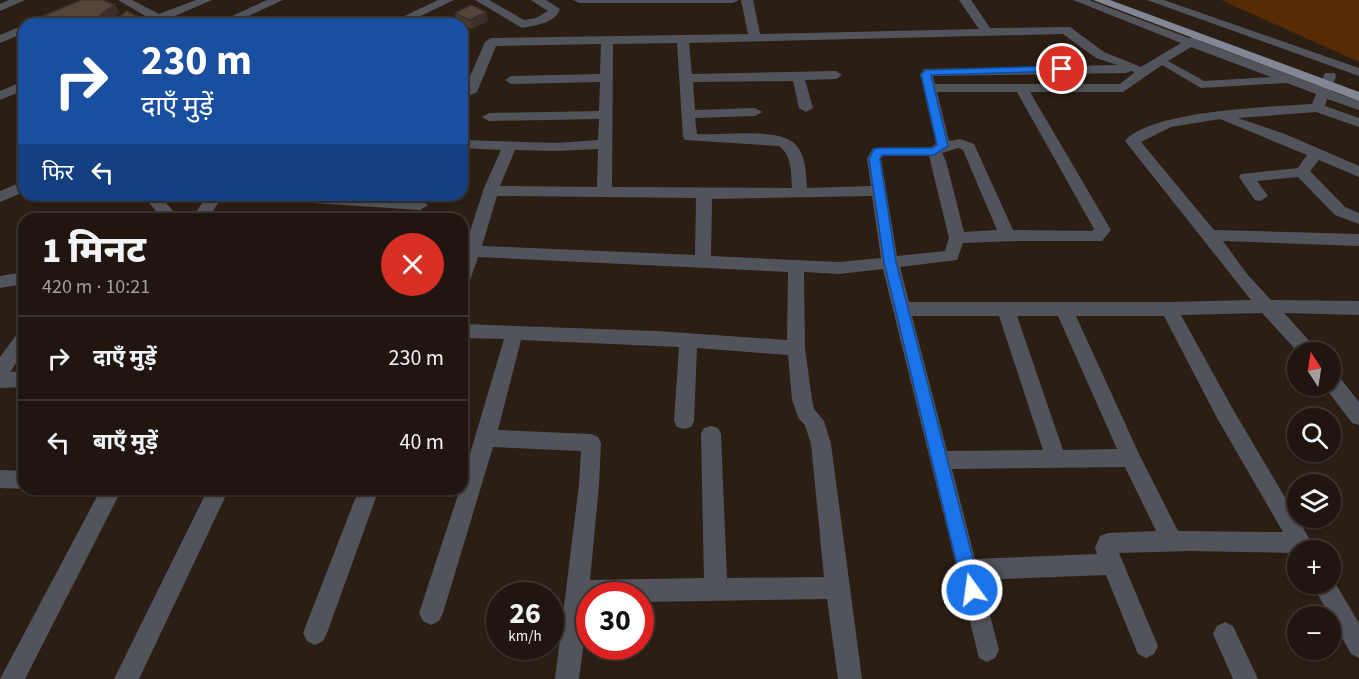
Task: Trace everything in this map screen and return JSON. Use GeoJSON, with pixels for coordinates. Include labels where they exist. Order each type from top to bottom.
{"type":"FeatureCollection","features":[{"type":"Feature","properties":{"kind":"main road"},"geometry":{"type":"LineString","coordinates":[[1099,0],[1195,40],[1359,97]]}},
{"type":"Feature","properties":{"kind":"main road"},"geometry":{"type":"LineString","coordinates":[[1131,0],[1326,85],[1359,87]]}},
{"type":"Feature","properties":{"kind":"street"},"geometry":{"type":"LineString","coordinates":[[0,8],[19,0]]}},
{"type":"Feature","properties":{"kind":"street"},"geometry":{"type":"LineString","coordinates":[[123,0],[157,18]]}},
{"type":"Feature","properties":{"kind":"street"},"geometry":{"type":"LineString","coordinates":[[169,18],[206,0]]}},
{"type":"Feature","properties":{"kind":"street"},"geometry":{"type":"LineString","coordinates":[[235,18],[277,0]]}},
{"type":"Feature","properties":{"kind":"street"},"geometry":{"type":"LineString","coordinates":[[408,18],[448,0]]}},
{"type":"Feature","properties":{"kind":"street"},"geometry":{"type":"LineString","coordinates":[[481,0],[522,24],[539,21],[553,13],[554,9],[537,0]]}},
{"type":"Feature","properties":{"kind":"street"},"geometry":{"type":"LineString","coordinates":[[579,0],[733,0]]}},
{"type":"Feature","properties":{"kind":"street"},"geometry":{"type":"LineString","coordinates":[[747,0],[755,38]]}},
{"type":"Feature","properties":{"kind":"street"},"geometry":{"type":"LineString","coordinates":[[964,0],[986,31]]}},
{"type":"Feature","properties":{"kind":"street"},"geometry":{"type":"LineString","coordinates":[[1079,0],[1195,40],[1287,80]]}},
{"type":"Feature","properties":{"kind":"street"},"geometry":{"type":"LineString","coordinates":[[1153,0],[1359,72]]}},
{"type":"Feature","properties":{"kind":"street"},"geometry":{"type":"LineString","coordinates":[[468,93],[492,38],[607,40],[755,38],[1066,30],[1100,54],[1141,69]]}},
{"type":"Feature","properties":{"kind":"street"},"geometry":{"type":"LineString","coordinates":[[3,37],[18,31]]}},
{"type":"Feature","properties":{"kind":"street"},"geometry":{"type":"LineString","coordinates":[[3,37],[18,43]]}},
{"type":"Feature","properties":{"kind":"street"},"geometry":{"type":"LineString","coordinates":[[683,39],[690,137],[717,141],[779,141],[789,145],[794,153],[800,193]]}},
{"type":"Feature","properties":{"kind":"street"},"geometry":{"type":"LineString","coordinates":[[604,192],[607,40]]}},
{"type":"Feature","properties":{"kind":"street"},"geometry":{"type":"LineString","coordinates":[[929,88],[1124,88],[1141,69],[1195,40]]}},
{"type":"Feature","properties":{"kind":"street"},"geometry":{"type":"LineString","coordinates":[[1168,65],[1201,84],[1287,80],[1326,85],[1359,106]]}},
{"type":"Feature","properties":{"kind":"street"},"geometry":{"type":"LineString","coordinates":[[472,250],[839,268],[951,256],[957,238],[939,161],[926,74],[929,72],[1046,69],[1141,69]]}},
{"type":"Feature","properties":{"kind":"street"},"geometry":{"type":"LineString","coordinates":[[1046,69],[1055,88]]}},
{"type":"Feature","properties":{"kind":"street"},"geometry":{"type":"LineString","coordinates":[[686,78],[836,75]]}},
{"type":"Feature","properties":{"kind":"street"},"geometry":{"type":"LineString","coordinates":[[798,77],[806,108]]}},
{"type":"Feature","properties":{"kind":"street"},"geometry":{"type":"LineString","coordinates":[[511,80],[606,78]]}},
{"type":"Feature","properties":{"kind":"street"},"geometry":{"type":"LineString","coordinates":[[1317,108],[1326,85]]}},
{"type":"Feature","properties":{"kind":"street"},"geometry":{"type":"LineString","coordinates":[[0,96],[18,88]]}},
{"type":"Feature","properties":{"kind":"street"},"geometry":{"type":"LineString","coordinates":[[957,238],[1007,235],[1096,237],[1103,230],[1021,88]]}},
{"type":"Feature","properties":{"kind":"street"},"geometry":{"type":"LineString","coordinates":[[1300,342],[1241,278],[1210,235],[1132,141],[1167,124],[1219,115],[1317,108],[1359,123]]}},
{"type":"Feature","properties":{"kind":"street"},"geometry":{"type":"LineString","coordinates":[[688,114],[755,112]]}},
{"type":"Feature","properties":{"kind":"street"},"geometry":{"type":"LineString","coordinates":[[489,117],[604,115]]}},
{"type":"Feature","properties":{"kind":"street"},"geometry":{"type":"LineString","coordinates":[[1219,115],[1359,172]]}},
{"type":"Feature","properties":{"kind":"street"},"geometry":{"type":"LineString","coordinates":[[987,650],[890,262],[874,159],[878,152],[938,149],[960,143],[969,147],[1007,235]]}},
{"type":"Feature","properties":{"kind":"street"},"geometry":{"type":"LineString","coordinates":[[468,144],[509,147],[606,144]]}},
{"type":"Feature","properties":{"kind":"street"},"geometry":{"type":"LineString","coordinates":[[468,261],[491,191],[509,147]]}},
{"type":"Feature","properties":{"kind":"street"},"geometry":{"type":"LineString","coordinates":[[1260,196],[1246,177],[1302,172],[1316,153]]}},
{"type":"Feature","properties":{"kind":"street"},"geometry":{"type":"LineString","coordinates":[[1302,172],[1340,211],[1359,219]]}},
{"type":"Feature","properties":{"kind":"street"},"geometry":{"type":"LineString","coordinates":[[0,197],[18,189]]}},
{"type":"Feature","properties":{"kind":"street"},"geometry":{"type":"LineString","coordinates":[[491,191],[704,194],[878,191]]}},
{"type":"Feature","properties":{"kind":"street"},"geometry":{"type":"LineString","coordinates":[[703,262],[704,194]]}},
{"type":"Feature","properties":{"kind":"street"},"geometry":{"type":"LineString","coordinates":[[156,201],[166,213]]}},
{"type":"Feature","properties":{"kind":"street"},"geometry":{"type":"LineString","coordinates":[[373,201],[420,205]]}},
{"type":"Feature","properties":{"kind":"street"},"geometry":{"type":"LineString","coordinates":[[1210,235],[1359,240]]}},
{"type":"Feature","properties":{"kind":"street"},"geometry":{"type":"LineString","coordinates":[[796,266],[796,348],[802,400],[806,413],[814,421],[821,444],[850,679]]}},
{"type":"Feature","properties":{"kind":"street"},"geometry":{"type":"LineString","coordinates":[[0,282],[18,279]]}},
{"type":"Feature","properties":{"kind":"street"},"geometry":{"type":"LineString","coordinates":[[902,309],[1169,309],[1268,306],[1359,308]]}},
{"type":"Feature","properties":{"kind":"street"},"geometry":{"type":"LineString","coordinates":[[1006,309],[1056,459]]}},
{"type":"Feature","properties":{"kind":"street"},"geometry":{"type":"LineString","coordinates":[[1064,309],[1131,458],[1172,542]]}},
{"type":"Feature","properties":{"kind":"street"},"geometry":{"type":"LineString","coordinates":[[1169,309],[1224,412],[1299,540]]}},
{"type":"Feature","properties":{"kind":"street"},"geometry":{"type":"LineString","coordinates":[[468,331],[688,340],[796,348]]}},
{"type":"Feature","properties":{"kind":"street"},"geometry":{"type":"LineString","coordinates":[[468,479],[514,334]]}},
{"type":"Feature","properties":{"kind":"street"},"geometry":{"type":"LineString","coordinates":[[684,422],[688,340]]}},
{"type":"Feature","properties":{"kind":"street"},"geometry":{"type":"LineString","coordinates":[[0,371],[18,346]]}},
{"type":"Feature","properties":{"kind":"street"},"geometry":{"type":"LineString","coordinates":[[0,380],[18,379]]}},
{"type":"Feature","properties":{"kind":"street"},"geometry":{"type":"LineString","coordinates":[[1343,387],[1359,417]]}},
{"type":"Feature","properties":{"kind":"street"},"geometry":{"type":"LineString","coordinates":[[711,434],[717,589]]}},
{"type":"Feature","properties":{"kind":"street"},"geometry":{"type":"LineString","coordinates":[[476,449],[591,443],[589,485],[578,582]]}},
{"type":"Feature","properties":{"kind":"street"},"geometry":{"type":"LineString","coordinates":[[940,460],[1131,458]]}},
{"type":"Feature","properties":{"kind":"street"},"geometry":{"type":"LineString","coordinates":[[0,479],[18,480]]}},
{"type":"Feature","properties":{"kind":"street"},"geometry":{"type":"LineString","coordinates":[[12,679],[109,495]]}},
{"type":"Feature","properties":{"kind":"street"},"geometry":{"type":"LineString","coordinates":[[126,679],[216,495]]}},
{"type":"Feature","properties":{"kind":"street"},"geometry":{"type":"LineString","coordinates":[[315,633],[367,495]]}},
{"type":"Feature","properties":{"kind":"street"},"geometry":{"type":"LineString","coordinates":[[432,613],[464,495]]}},
{"type":"Feature","properties":{"kind":"street"},"geometry":{"type":"LineString","coordinates":[[1146,646],[1111,564],[1106,548],[1108,543],[1117,541],[1172,542],[1287,546]]}},
{"type":"Feature","properties":{"kind":"street"},"geometry":{"type":"LineString","coordinates":[[967,570],[1111,564]]}},
{"type":"Feature","properties":{"kind":"street"},"geometry":{"type":"LineString","coordinates":[[654,590],[837,588]]}},
{"type":"Feature","properties":{"kind":"street"},"geometry":{"type":"LineString","coordinates":[[1329,594],[1359,646]]}},
{"type":"Feature","properties":{"kind":"street"},"geometry":{"type":"LineString","coordinates":[[567,679],[576,600]]}},
{"type":"Feature","properties":{"kind":"street"},"geometry":{"type":"LineString","coordinates":[[1225,633],[1246,679]]}},
{"type":"Feature","properties":{"kind":"shaded area"},"geometry":{"type":"Polygon","coordinates":[[[1221,0],[1359,0],[1359,62],[1221,0]]]}},
{"type":"Feature","properties":{"kind":"building"},"geometry":{"type":"Polygon","coordinates":[[[81,0],[103,0],[115,5],[100,17],[117,18],[38,18],[81,0]]]}},
{"type":"Feature","properties":{"kind":"building"},"geometry":{"type":"Polygon","coordinates":[[[471,5],[486,12],[470,20],[455,13],[471,5]]]}},
{"type":"Feature","properties":{"kind":"building"},"geometry":{"type":"Polygon","coordinates":[[[127,11],[140,18],[117,18],[127,11]]]}},
{"type":"Feature","properties":{"kind":"route"},"geometry":{"type":"LineString","coordinates":[[972,590],[890,262],[874,159],[878,152],[903,150],[934,152],[943,146],[926,74],[929,72],[1062,69]]}}]}
